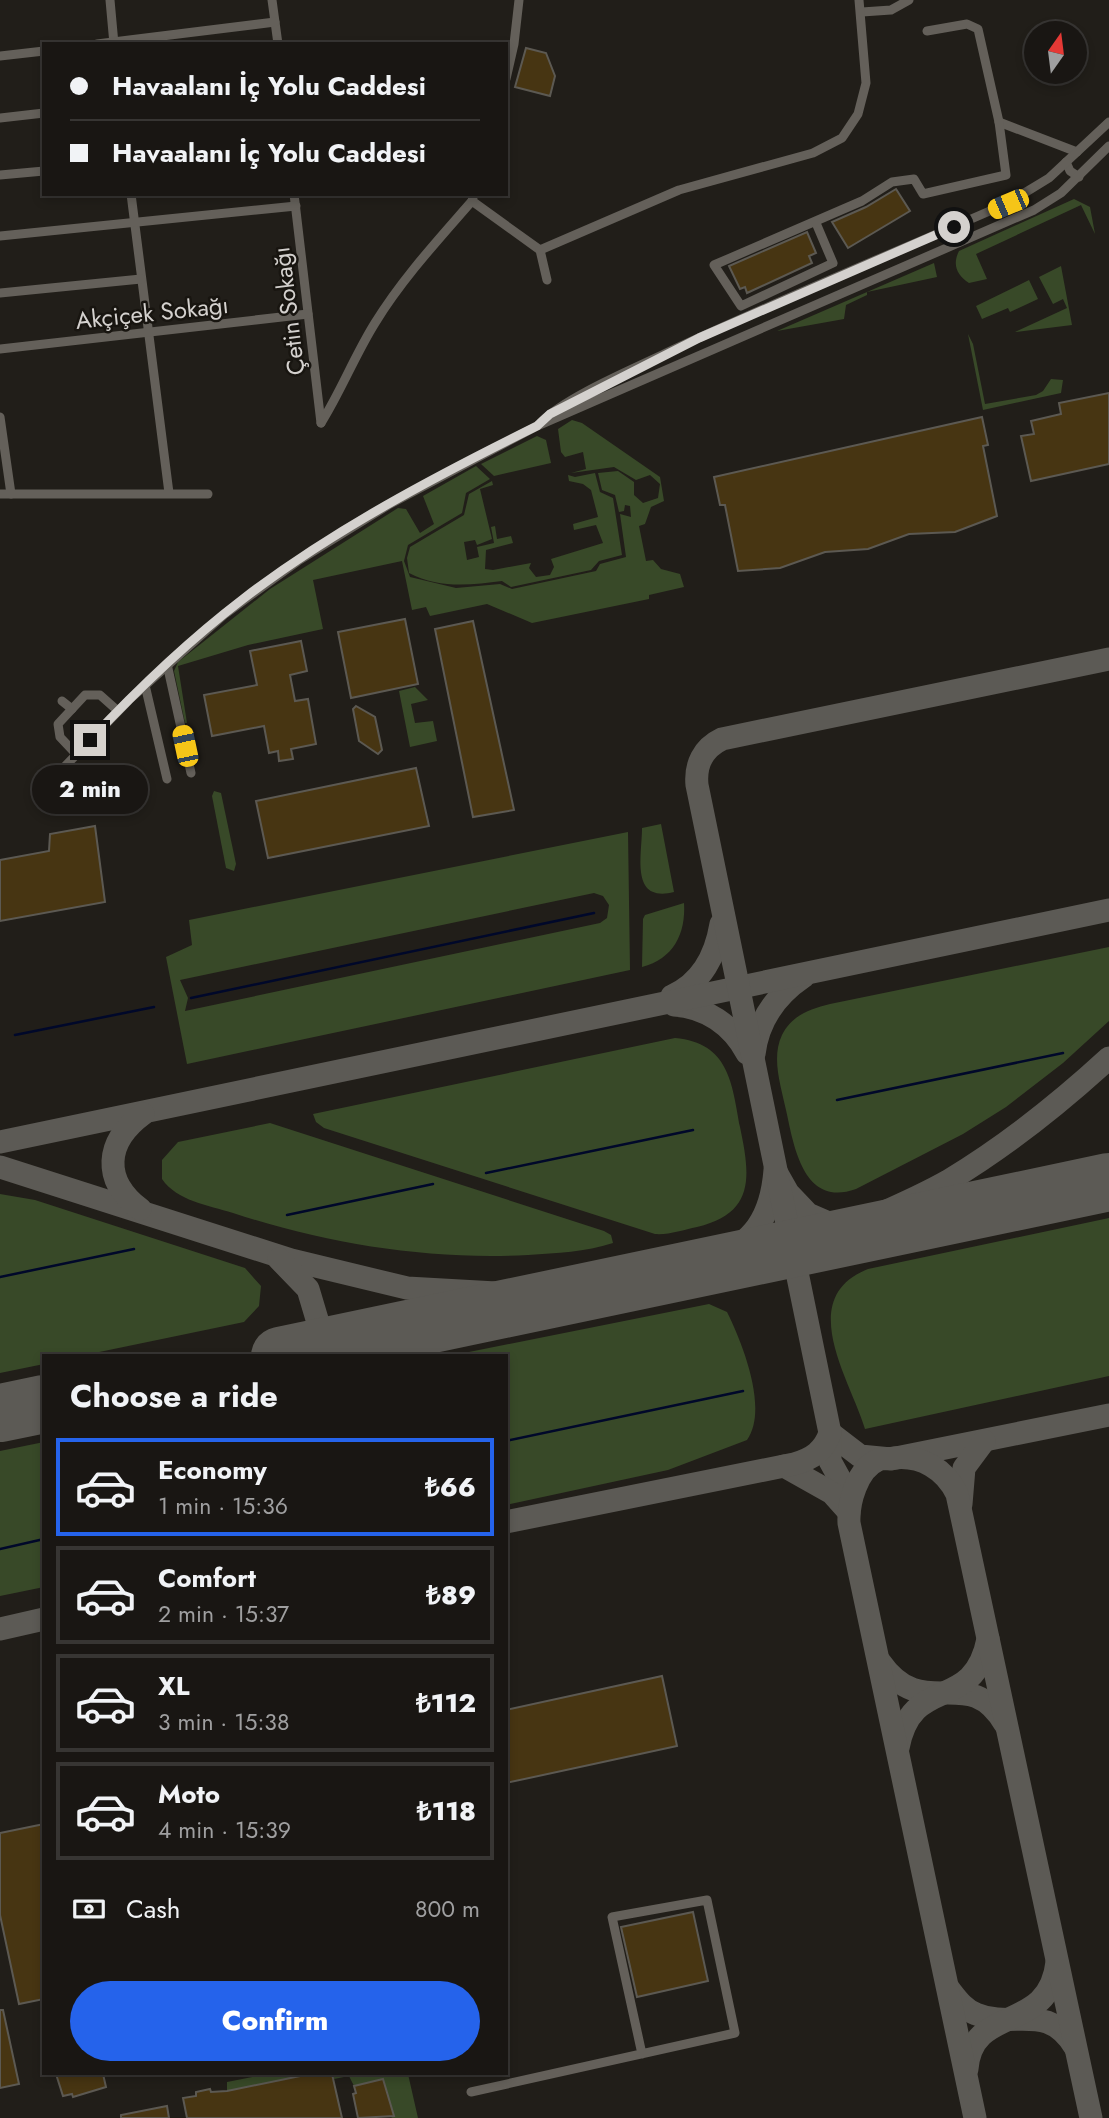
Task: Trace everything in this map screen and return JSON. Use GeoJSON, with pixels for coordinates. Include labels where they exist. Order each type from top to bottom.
{"type":"FeatureCollection","features":[{"type":"Feature","properties":{"kind":"street"},"geometry":{"type":"LineString","coordinates":[[110,0],[114,42]]}},
{"type":"Feature","properties":{"kind":"street"},"geometry":{"type":"LineString","coordinates":[[272,0],[278,42]]}},
{"type":"Feature","properties":{"kind":"street"},"geometry":{"type":"LineString","coordinates":[[508,70],[519,0]]}},
{"type":"Feature","properties":{"kind":"street"},"geometry":{"type":"LineString","coordinates":[[540,250],[679,190],[813,153],[842,138],[858,114],[866,83],[859,0]]}},
{"type":"Feature","properties":{"kind":"street"},"geometry":{"type":"LineString","coordinates":[[862,12],[891,10],[909,0]]}},
{"type":"Feature","properties":{"kind":"street"},"geometry":{"type":"LineString","coordinates":[[122,42],[275,22]]}},
{"type":"Feature","properties":{"kind":"street"},"geometry":{"type":"LineString","coordinates":[[816,223],[833,263],[741,306],[714,265],[816,223],[862,201],[892,182],[914,179],[923,194],[1006,175],[999,122],[978,29],[967,24],[927,31]]}},
{"type":"Feature","properties":{"kind":"street"},"geometry":{"type":"LineString","coordinates":[[0,57],[42,51]]}},
{"type":"Feature","properties":{"kind":"street"},"geometry":{"type":"LineString","coordinates":[[0,118],[42,113]]}},
{"type":"Feature","properties":{"kind":"street"},"geometry":{"type":"LineString","coordinates":[[999,122],[1077,152]]}},
{"type":"Feature","properties":{"kind":"street"},"geometry":{"type":"LineString","coordinates":[[537,426],[550,414],[643,364],[1008,204],[1049,178],[1109,122]]}},
{"type":"Feature","properties":{"kind":"street"},"geometry":{"type":"LineString","coordinates":[[45,787],[167,664],[245,597],[314,550],[390,504],[537,426],[1034,210],[1061,193],[1109,146]]}},
{"type":"Feature","properties":{"kind":"street"},"geometry":{"type":"LineString","coordinates":[[1066,162],[1070,171],[1079,177]]}},
{"type":"Feature","properties":{"kind":"street"},"geometry":{"type":"LineString","coordinates":[[0,175],[42,170]]}},
{"type":"Feature","properties":{"kind":"street"},"geometry":{"type":"LineString","coordinates":[[131,196],[169,493]]}},
{"type":"Feature","properties":{"kind":"street","name":"Çetin Sokağı"},"geometry":{"type":"LineString","coordinates":[[294,196],[321,423],[347,381],[374,324],[429,250],[473,198]]}},
{"type":"Feature","properties":{"kind":"street"},"geometry":{"type":"LineString","coordinates":[[473,198],[540,250],[547,280]]}},
{"type":"Feature","properties":{"kind":"street"},"geometry":{"type":"LineString","coordinates":[[0,236],[296,206]]}},
{"type":"Feature","properties":{"kind":"street"},"geometry":{"type":"LineString","coordinates":[[0,293],[141,279]]}},
{"type":"Feature","properties":{"kind":"street","name":"Akçiçek Sokağı"},"geometry":{"type":"LineString","coordinates":[[0,349],[308,314]]}},
{"type":"Feature","properties":{"kind":"street"},"geometry":{"type":"LineString","coordinates":[[0,417],[11,494]]}},
{"type":"Feature","properties":{"kind":"street"},"geometry":{"type":"LineString","coordinates":[[0,494],[208,494]]}},
{"type":"Feature","properties":{"kind":"street"},"geometry":{"type":"LineString","coordinates":[[167,664],[191,773]]}},
{"type":"Feature","properties":{"kind":"street"},"geometry":{"type":"LineString","coordinates":[[145,685],[167,779]]}},
{"type":"Feature","properties":{"kind":"street"},"geometry":{"type":"LineString","coordinates":[[76,754],[58,732],[58,724],[85,695],[100,695],[118,711]]}},
{"type":"Feature","properties":{"kind":"street"},"geometry":{"type":"LineString","coordinates":[[62,701],[72,709]]}},
{"type":"Feature","properties":{"kind":"street"},"geometry":{"type":"LineString","coordinates":[[471,2092],[642,2054],[735,2033],[707,1900],[612,1917],[642,2054]]}},
{"type":"Feature","properties":{"kind":"green space"},"geometry":{"type":"Polygon","coordinates":[[[1074,199],[1090,207],[1095,234],[1081,205],[976,254],[987,279],[969,283],[961,277],[956,265],[959,251],[1074,199]]]}},
{"type":"Feature","properties":{"kind":"green space"},"geometry":{"type":"Polygon","coordinates":[[[934,263],[937,277],[867,292],[934,263]]]}},
{"type":"Feature","properties":{"kind":"green space"},"geometry":{"type":"Polygon","coordinates":[[[1061,266],[1072,325],[1015,332],[1067,308],[1063,299],[1053,304],[1039,277],[1061,266]]]}},
{"type":"Feature","properties":{"kind":"green space"},"geometry":{"type":"Polygon","coordinates":[[[1029,280],[1038,299],[1010,312],[1008,308],[982,319],[976,306],[1029,280]]]}},
{"type":"Feature","properties":{"kind":"green space"},"geometry":{"type":"Polygon","coordinates":[[[867,292],[867,295],[846,305],[844,319],[777,331],[867,292]]]}},
{"type":"Feature","properties":{"kind":"green space"},"geometry":{"type":"Polygon","coordinates":[[[968,334],[973,344],[985,404],[1036,395],[1043,391],[1051,379],[1063,380],[1061,393],[983,410],[968,334]]]}},
{"type":"Feature","properties":{"kind":"green space"},"geometry":{"type":"Polygon","coordinates":[[[572,420],[582,423],[660,477],[664,501],[651,507],[645,524],[639,526],[646,561],[653,560],[661,569],[680,574],[684,587],[649,595],[649,599],[532,623],[487,604],[430,616],[426,607],[412,610],[402,561],[313,580],[323,629],[248,645],[178,666],[185,723],[174,671],[178,662],[270,589],[398,508],[406,509],[420,533],[434,524],[423,496],[476,466],[490,479],[466,493],[462,513],[408,545],[404,561],[410,577],[456,588],[500,584],[512,589],[596,571],[600,564],[626,557],[620,514],[631,517],[630,506],[625,505],[624,511],[619,512],[615,495],[602,490],[598,473],[618,471],[634,482],[634,495],[643,503],[658,498],[660,484],[650,475],[636,480],[614,467],[571,473],[586,469],[583,452],[565,457],[561,452],[558,429],[572,420]]]}},
{"type":"Feature","properties":{"kind":"green space"},"geometry":{"type":"Polygon","coordinates":[[[537,436],[546,440],[551,463],[494,476],[481,464],[537,436]]]}},
{"type":"Feature","properties":{"kind":"green space"},"geometry":{"type":"Polygon","coordinates":[[[595,473],[600,492],[613,498],[622,555],[599,561],[591,570],[511,587],[502,581],[443,584],[409,573],[407,558],[410,547],[464,515],[469,494],[492,481],[493,485],[480,489],[492,539],[477,545],[475,540],[464,542],[467,560],[479,557],[477,547],[494,543],[491,527],[495,526],[497,539],[511,536],[513,543],[486,550],[485,569],[531,563],[529,568],[536,577],[550,575],[554,567],[551,559],[603,543],[596,525],[574,530],[573,524],[598,517],[591,490],[583,484],[569,481],[568,475],[575,477],[595,473]]]}},
{"type":"Feature","properties":{"kind":"green space"},"geometry":{"type":"Polygon","coordinates":[[[415,687],[428,700],[411,704],[415,723],[433,721],[437,741],[410,747],[399,691],[415,687]]]}},
{"type":"Feature","properties":{"kind":"green space"},"geometry":{"type":"Polygon","coordinates":[[[214,791],[221,793],[236,864],[234,871],[226,868],[212,796],[214,791]]]}},
{"type":"Feature","properties":{"kind":"green space"},"geometry":{"type":"Polygon","coordinates":[[[661,824],[674,892],[660,894],[650,891],[645,884],[641,875],[641,863],[642,828],[661,824]]]}},
{"type":"Feature","properties":{"kind":"green space"},"geometry":{"type":"Polygon","coordinates":[[[628,832],[630,970],[187,1064],[166,957],[192,945],[189,920],[628,832]],[[594,893],[180,980],[188,998],[185,1011],[600,923],[607,918],[609,905],[603,896],[594,893]]]}},
{"type":"Feature","properties":{"kind":"green space"},"geometry":{"type":"Polygon","coordinates":[[[684,903],[683,925],[675,944],[662,958],[642,967],[645,915],[684,903]]]}},
{"type":"Feature","properties":{"kind":"green space"},"geometry":{"type":"Polygon","coordinates":[[[1109,947],[1109,1021],[1063,1063],[1006,1107],[963,1134],[856,1189],[838,1193],[824,1190],[813,1182],[798,1156],[778,1072],[777,1053],[782,1035],[796,1018],[830,1004],[1109,947]]]}},
{"type":"Feature","properties":{"kind":"green space"},"geometry":{"type":"Polygon","coordinates":[[[675,1038],[693,1041],[707,1048],[725,1068],[734,1095],[746,1161],[744,1190],[739,1202],[730,1212],[716,1221],[676,1232],[655,1234],[324,1128],[316,1122],[313,1114],[675,1038]]]}},
{"type":"Feature","properties":{"kind":"green space"},"geometry":{"type":"Polygon","coordinates":[[[270,1123],[604,1231],[611,1235],[613,1243],[571,1252],[490,1256],[378,1247],[305,1233],[204,1205],[184,1197],[162,1179],[162,1160],[178,1142],[270,1123]]]}},
{"type":"Feature","properties":{"kind":"green space"},"geometry":{"type":"Polygon","coordinates":[[[0,1194],[35,1200],[245,1268],[261,1286],[259,1306],[244,1322],[90,1354],[42,1354],[42,1364],[0,1373],[0,1194]]]}},
{"type":"Feature","properties":{"kind":"green space"},"geometry":{"type":"Polygon","coordinates":[[[1109,1218],[1109,1376],[865,1429],[840,1365],[831,1320],[834,1299],[846,1282],[868,1269],[1109,1218]]]}},
{"type":"Feature","properties":{"kind":"green space"},"geometry":{"type":"Polygon","coordinates":[[[709,1304],[727,1312],[740,1340],[754,1394],[753,1427],[747,1440],[668,1470],[508,1505],[508,1354],[459,1354],[709,1304]]]}},
{"type":"Feature","properties":{"kind":"green space"},"geometry":{"type":"Polygon","coordinates":[[[42,1442],[42,1587],[0,1596],[0,1451],[42,1442]]]}},
{"type":"Feature","properties":{"kind":"green space"},"geometry":{"type":"Polygon","coordinates":[[[262,2075],[305,2075],[227,2091],[227,2082],[262,2075]]]}},
{"type":"Feature","properties":{"kind":"green space"},"geometry":{"type":"Polygon","coordinates":[[[332,2075],[408,2075],[418,2118],[391,2118],[394,2116],[383,2079],[354,2086],[349,2076],[334,2079],[332,2075]]]}},
{"type":"Feature","properties":{"kind":"building"},"geometry":{"type":"Polygon","coordinates":[[[526,48],[546,53],[555,76],[550,96],[515,87],[526,48]]]}},
{"type":"Feature","properties":{"kind":"building"},"geometry":{"type":"Polygon","coordinates":[[[896,189],[910,211],[848,248],[832,222],[866,207],[896,189]]]}},
{"type":"Feature","properties":{"kind":"building"},"geometry":{"type":"Polygon","coordinates":[[[807,232],[816,253],[809,256],[812,263],[747,293],[745,287],[740,289],[729,266],[807,232]]]}},
{"type":"Feature","properties":{"kind":"building"},"geometry":{"type":"Polygon","coordinates":[[[1109,393],[1109,464],[1031,481],[1021,436],[1034,434],[1031,421],[1061,414],[1059,403],[1109,393]]]}},
{"type":"Feature","properties":{"kind":"building"},"geometry":{"type":"Polygon","coordinates":[[[982,417],[988,445],[983,446],[997,516],[955,532],[909,534],[868,549],[825,552],[780,568],[738,571],[725,505],[720,505],[714,477],[982,417]]]}},
{"type":"Feature","properties":{"kind":"building"},"geometry":{"type":"Polygon","coordinates":[[[405,619],[418,684],[351,698],[338,632],[405,619]]]}},
{"type":"Feature","properties":{"kind":"building"},"geometry":{"type":"Polygon","coordinates":[[[473,621],[514,810],[473,817],[435,629],[473,621]]]}},
{"type":"Feature","properties":{"kind":"building"},"geometry":{"type":"Polygon","coordinates":[[[301,641],[307,671],[290,675],[295,701],[308,699],[316,744],[291,749],[293,759],[279,761],[278,751],[269,753],[264,726],[212,736],[204,695],[257,685],[250,651],[301,641]]]}},
{"type":"Feature","properties":{"kind":"building"},"geometry":{"type":"Polygon","coordinates":[[[356,706],[375,717],[382,750],[378,754],[359,741],[353,709],[356,706]]]}},
{"type":"Feature","properties":{"kind":"building"},"geometry":{"type":"Polygon","coordinates":[[[416,768],[429,826],[268,858],[256,801],[416,768]]]}},
{"type":"Feature","properties":{"kind":"building"},"geometry":{"type":"Polygon","coordinates":[[[95,826],[105,902],[0,921],[0,860],[49,851],[50,834],[95,826]]]}},
{"type":"Feature","properties":{"kind":"building"},"geometry":{"type":"Polygon","coordinates":[[[662,1676],[677,1746],[508,1783],[508,1710],[662,1676]]]}},
{"type":"Feature","properties":{"kind":"building"},"geometry":{"type":"Polygon","coordinates":[[[42,1824],[42,1999],[19,2004],[0,1915],[0,1833],[42,1824]]]}},
{"type":"Feature","properties":{"kind":"building"},"geometry":{"type":"Polygon","coordinates":[[[693,1912],[708,1981],[637,1997],[621,1927],[693,1912]]]}},
{"type":"Feature","properties":{"kind":"building"},"geometry":{"type":"Polygon","coordinates":[[[0,2010],[3,2010],[19,2084],[0,2088],[0,2010]]]}},
{"type":"Feature","properties":{"kind":"building"},"geometry":{"type":"Polygon","coordinates":[[[56,2075],[103,2075],[106,2087],[73,2097],[72,2094],[63,2096],[56,2075]]]}},
{"type":"Feature","properties":{"kind":"building"},"geometry":{"type":"Polygon","coordinates":[[[305,2075],[332,2075],[342,2118],[187,2118],[183,2098],[196,2096],[196,2092],[210,2089],[211,2092],[305,2075]]]}},
{"type":"Feature","properties":{"kind":"building"},"geometry":{"type":"Polygon","coordinates":[[[383,2079],[394,2116],[358,2118],[354,2086],[383,2079]]]}},
{"type":"Feature","properties":{"kind":"building"},"geometry":{"type":"Polygon","coordinates":[[[167,2106],[169,2118],[121,2118],[121,2115],[167,2106]]]}},
{"type":"Feature","properties":{"kind":"waterway"},"geometry":{"type":"LineString","coordinates":[[191,998],[594,913]]}},
{"type":"Feature","properties":{"kind":"waterway"},"geometry":{"type":"LineString","coordinates":[[15,1035],[154,1007]]}},
{"type":"Feature","properties":{"kind":"waterway"},"geometry":{"type":"LineString","coordinates":[[837,1100],[1063,1053]]}},
{"type":"Feature","properties":{"kind":"waterway"},"geometry":{"type":"LineString","coordinates":[[486,1173],[693,1130]]}},
{"type":"Feature","properties":{"kind":"waterway"},"geometry":{"type":"LineString","coordinates":[[287,1215],[433,1184]]}},
{"type":"Feature","properties":{"kind":"waterway"},"geometry":{"type":"LineString","coordinates":[[0,1277],[134,1249]]}},
{"type":"Feature","properties":{"kind":"waterway"},"geometry":{"type":"LineString","coordinates":[[508,1441],[743,1391]]}},
{"type":"Feature","properties":{"kind":"waterway"},"geometry":{"type":"LineString","coordinates":[[0,1549],[42,1539]]}},
{"type":"Feature","properties":{"kind":"taxiway"},"geometry":{"type":"LineString","coordinates":[[508,1522],[794,1464],[816,1453],[830,1433],[697,785],[697,771],[705,752],[722,739],[1109,659]]}},
{"type":"Feature","properties":{"kind":"taxiway"},"geometry":{"type":"LineString","coordinates":[[0,1142],[1109,910]]}},
{"type":"Feature","properties":{"kind":"taxiway"},"geometry":{"type":"LineString","coordinates":[[672,996],[692,983],[706,966],[721,924]]}},
{"type":"Feature","properties":{"kind":"taxiway"},"geometry":{"type":"LineString","coordinates":[[754,1054],[759,1031],[770,1010],[784,992],[803,977]]}},
{"type":"Feature","properties":{"kind":"taxiway"},"geometry":{"type":"LineString","coordinates":[[674,1005],[697,1009],[717,1019],[734,1034],[747,1053]]}},
{"type":"Feature","properties":{"kind":"taxiway"},"geometry":{"type":"LineString","coordinates":[[817,1243],[916,1198],[970,1168],[1031,1124],[1109,1058]]}},
{"type":"Feature","properties":{"kind":"taxiway"},"geometry":{"type":"LineString","coordinates":[[140,1209],[119,1186],[113,1161],[121,1137],[143,1114]]}},
{"type":"Feature","properties":{"kind":"taxiway"},"geometry":{"type":"LineString","coordinates":[[0,1167],[291,1260],[407,1288],[513,1294],[592,1291]]}},
{"type":"Feature","properties":{"kind":"taxiway"},"geometry":{"type":"LineString","coordinates":[[712,1265],[739,1246],[757,1227],[769,1203],[775,1170],[788,1193],[808,1214],[852,1233]]}},
{"type":"Feature","properties":{"kind":"taxiway"},"geometry":{"type":"LineString","coordinates":[[279,1259],[308,1289],[327,1354]]}},
{"type":"Feature","properties":{"kind":"taxiway"},"geometry":{"type":"LineString","coordinates":[[369,1354],[392,1338],[407,1332],[484,1313]]}},
{"type":"Feature","properties":{"kind":"taxiway"},"geometry":{"type":"LineString","coordinates":[[292,1354],[312,1343],[321,1330]]}},
{"type":"Feature","properties":{"kind":"taxiway"},"geometry":{"type":"LineString","coordinates":[[0,1408],[42,1402]]}},
{"type":"Feature","properties":{"kind":"taxiway"},"geometry":{"type":"LineString","coordinates":[[830,1433],[860,1456],[891,1459],[1109,1415]]}},
{"type":"Feature","properties":{"kind":"taxiway"},"geometry":{"type":"LineString","coordinates":[[830,1433],[830,1461],[841,1481],[848,1510]]}},
{"type":"Feature","properties":{"kind":"taxiway"},"geometry":{"type":"LineString","coordinates":[[961,1504],[964,1468],[984,1441]]}},
{"type":"Feature","properties":{"kind":"taxiway"},"geometry":{"type":"LineString","coordinates":[[975,2118],[849,1523],[855,1487],[864,1471],[881,1459],[923,1461],[946,1477],[957,1494],[1091,2118]]}},
{"type":"Feature","properties":{"kind":"taxiway"},"geometry":{"type":"LineString","coordinates":[[784,1466],[832,1493],[849,1512]]}},
{"type":"Feature","properties":{"kind":"taxiway"},"geometry":{"type":"LineString","coordinates":[[0,1629],[42,1619]]}},
{"type":"Feature","properties":{"kind":"taxiway"},"geometry":{"type":"LineString","coordinates":[[898,1748],[905,1725],[916,1710],[970,1677],[980,1662],[988,1639]]}},
{"type":"Feature","properties":{"kind":"taxiway"},"geometry":{"type":"LineString","coordinates":[[880,1662],[896,1680],[913,1689],[976,1697],[991,1706],[1005,1724]]}},
{"type":"Feature","properties":{"kind":"taxiway"},"geometry":{"type":"LineString","coordinates":[[967,2069],[972,2048],[982,2035],[1026,2011],[1040,2000],[1051,1985],[1057,1962]]}},
{"type":"Feature","properties":{"kind":"taxiway"},"geometry":{"type":"LineString","coordinates":[[948,1988],[971,2012],[990,2018],[1029,2019],[1053,2025],[1064,2033],[1075,2047]]}},
{"type":"Feature","properties":{"kind":"runway"},"geometry":{"type":"LineString","coordinates":[[290,1354],[1109,1182]]}},
{"type":"Feature","properties":{"kind":"runway"},"geometry":{"type":"LineString","coordinates":[[0,1413],[42,1404]]}},
{"type":"Feature","properties":{"kind":"route"},"geometry":{"type":"LineString","coordinates":[[90,740],[129,699],[245,597],[390,504],[537,426],[550,414],[643,364],[954,227]]}}]}
